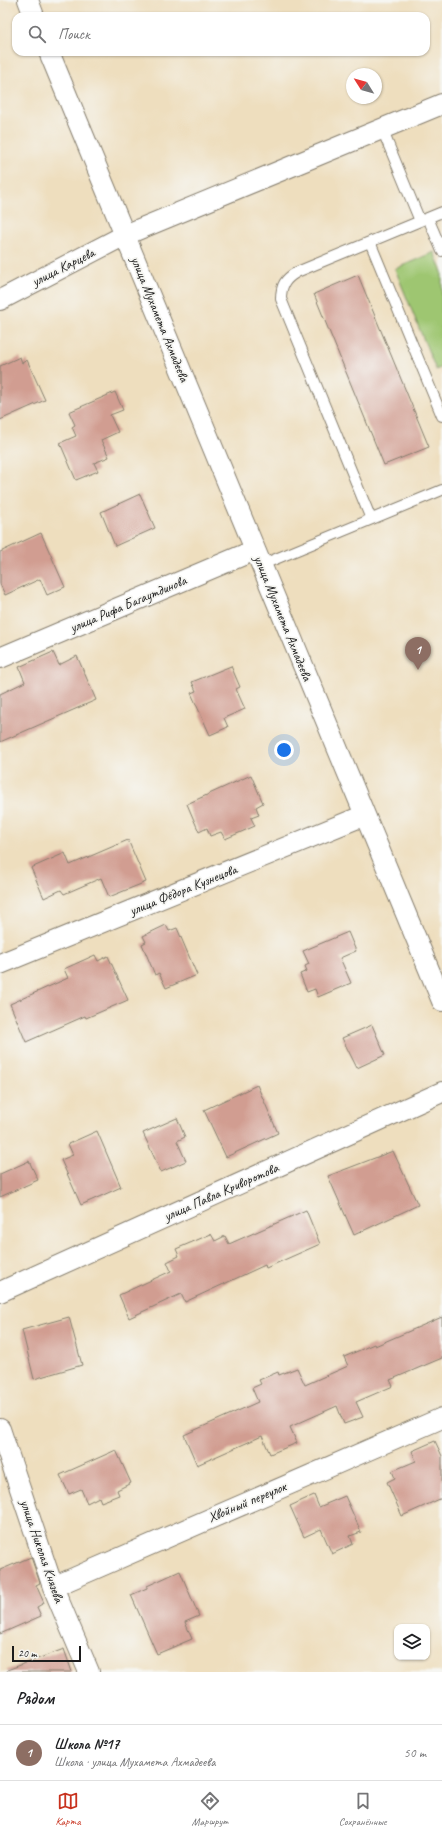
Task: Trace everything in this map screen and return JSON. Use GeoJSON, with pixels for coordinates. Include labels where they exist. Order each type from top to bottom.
{"type":"FeatureCollection","features":[{"type":"Feature","properties":{"kind":"street"},"geometry":{"type":"LineString","coordinates":[[28,0],[32,12]]}},
{"type":"Feature","properties":{"kind":"street","name":"улица Мухамета Ахмадеева"},"geometry":{"type":"LineString","coordinates":[[51,56],[442,1001]]}},
{"type":"Feature","properties":{"kind":"street","name":"улица Карцева"},"geometry":{"type":"LineString","coordinates":[[0,300],[125,235],[442,104]]}},
{"type":"Feature","properties":{"kind":"street","name":"улица Рифа Багаутдинова"},"geometry":{"type":"LineString","coordinates":[[0,658],[258,557]]}},
{"type":"Feature","properties":{"kind":"street","name":"улица Фёдора Кузнецова"},"geometry":{"type":"LineString","coordinates":[[0,964],[365,815]]}},
{"type":"Feature","properties":{"kind":"street","name":"улица Павла Криворотова"},"geometry":{"type":"LineString","coordinates":[[0,1292],[442,1092]]}},
{"type":"Feature","properties":{"kind":"street","name":"Хвойный переулок"},"geometry":{"type":"LineString","coordinates":[[53,1587],[442,1418]]}},
{"type":"Feature","properties":{"kind":"street","name":"улица Николая Князева"},"geometry":{"type":"LineString","coordinates":[[0,1429],[53,1587],[89,1672]]}},
{"type":"Feature","properties":{"kind":"lane"},"geometry":{"type":"LineString","coordinates":[[382,129],[424,220],[442,251]]}},
{"type":"Feature","properties":{"kind":"lane"},"geometry":{"type":"LineString","coordinates":[[371,519],[281,299],[283,284],[288,277],[442,212]]}},
{"type":"Feature","properties":{"kind":"lane"},"geometry":{"type":"LineString","coordinates":[[370,242],[442,416]]}},
{"type":"Feature","properties":{"kind":"lane"},"geometry":{"type":"LineString","coordinates":[[258,557],[371,519],[442,490]]}},
{"type":"Feature","properties":{"kind":"green space"},"geometry":{"type":"Polygon","coordinates":[[[434,252],[442,272],[442,367],[436,370],[395,269],[434,252]]]}},
{"type":"Feature","properties":{"kind":"building"},"geometry":{"type":"Polygon","coordinates":[[[358,275],[429,447],[384,465],[314,294],[358,275]]]}},
{"type":"Feature","properties":{"kind":"building"},"geometry":{"type":"Polygon","coordinates":[[[20,357],[22,363],[27,360],[45,400],[0,420],[0,366],[20,357]]]}},
{"type":"Feature","properties":{"kind":"building"},"geometry":{"type":"Polygon","coordinates":[[[115,392],[123,410],[110,415],[118,432],[101,440],[109,457],[94,463],[98,471],[76,480],[60,443],[76,436],[72,427],[75,425],[69,412],[115,392]]]}},
{"type":"Feature","properties":{"kind":"building"},"geometry":{"type":"Polygon","coordinates":[[[140,494],[155,528],[115,546],[101,512],[140,494]]]}},
{"type":"Feature","properties":{"kind":"building"},"geometry":{"type":"Polygon","coordinates":[[[41,533],[65,587],[47,595],[40,579],[5,595],[0,584],[0,552],[41,533]]]}},
{"type":"Feature","properties":{"kind":"building"},"geometry":{"type":"Polygon","coordinates":[[[53,652],[59,665],[77,656],[96,700],[0,742],[0,694],[25,682],[19,667],[53,652]]]}},
{"type":"Feature","properties":{"kind":"building"},"geometry":{"type":"Polygon","coordinates":[[[231,666],[240,687],[236,689],[245,709],[224,718],[228,727],[210,735],[191,693],[196,691],[192,682],[231,666]]]}},
{"type":"Feature","properties":{"kind":"building"},"geometry":{"type":"Polygon","coordinates":[[[251,775],[263,803],[256,807],[259,815],[251,818],[255,826],[225,839],[221,832],[210,836],[207,828],[199,832],[187,804],[251,775]]]}},
{"type":"Feature","properties":{"kind":"building"},"geometry":{"type":"Polygon","coordinates":[[[128,840],[146,882],[109,897],[101,878],[64,894],[61,890],[44,898],[31,868],[65,853],[70,865],[128,840]]]}},
{"type":"Feature","properties":{"kind":"building"},"geometry":{"type":"Polygon","coordinates":[[[166,925],[169,931],[177,928],[197,975],[166,988],[159,973],[155,975],[142,944],[146,942],[143,936],[166,925]]]}},
{"type":"Feature","properties":{"kind":"building"},"geometry":{"type":"Polygon","coordinates":[[[348,932],[356,951],[340,958],[351,983],[318,997],[315,989],[307,992],[300,974],[307,971],[305,966],[309,964],[303,951],[348,932]]]}},
{"type":"Feature","properties":{"kind":"building"},"geometry":{"type":"Polygon","coordinates":[[[95,955],[98,961],[108,956],[128,1000],[86,1018],[85,1016],[26,1042],[10,1004],[68,978],[64,969],[95,955]]]}},
{"type":"Feature","properties":{"kind":"building"},"geometry":{"type":"Polygon","coordinates":[[[372,1025],[385,1055],[357,1068],[342,1038],[372,1025]]]}},
{"type":"Feature","properties":{"kind":"building"},"geometry":{"type":"Polygon","coordinates":[[[257,1085],[278,1133],[226,1157],[204,1110],[257,1085]]]}},
{"type":"Feature","properties":{"kind":"building"},"geometry":{"type":"Polygon","coordinates":[[[177,1118],[185,1137],[177,1141],[186,1161],[161,1172],[143,1133],[177,1118]]]}},
{"type":"Feature","properties":{"kind":"building"},"geometry":{"type":"Polygon","coordinates":[[[97,1131],[121,1187],[81,1205],[61,1160],[73,1155],[68,1144],[97,1131]]]}},
{"type":"Feature","properties":{"kind":"building"},"geometry":{"type":"Polygon","coordinates":[[[393,1151],[418,1205],[354,1235],[328,1176],[393,1151]]]}},
{"type":"Feature","properties":{"kind":"building"},"geometry":{"type":"Polygon","coordinates":[[[29,1161],[38,1180],[0,1197],[0,1174],[29,1161]]]}},
{"type":"Feature","properties":{"kind":"building"},"geometry":{"type":"Polygon","coordinates":[[[306,1210],[320,1244],[266,1268],[265,1265],[185,1302],[181,1294],[129,1318],[119,1295],[171,1271],[167,1262],[179,1256],[176,1249],[211,1234],[215,1241],[225,1236],[229,1244],[306,1210]]]}},
{"type":"Feature","properties":{"kind":"building"},"geometry":{"type":"Polygon","coordinates":[[[69,1317],[82,1365],[34,1379],[22,1330],[69,1317]]]}},
{"type":"Feature","properties":{"kind":"building"},"geometry":{"type":"Polygon","coordinates":[[[442,1317],[442,1358],[390,1380],[393,1386],[356,1402],[363,1417],[344,1424],[337,1406],[290,1427],[297,1443],[270,1454],[262,1436],[197,1465],[184,1435],[258,1402],[252,1388],[261,1384],[259,1380],[278,1372],[279,1375],[297,1368],[305,1385],[348,1366],[344,1357],[374,1344],[375,1346],[442,1317]]]}},
{"type":"Feature","properties":{"kind":"building"},"geometry":{"type":"Polygon","coordinates":[[[435,1441],[442,1456],[442,1498],[402,1516],[387,1482],[395,1478],[392,1471],[416,1461],[412,1451],[435,1441]]]}},
{"type":"Feature","properties":{"kind":"building"},"geometry":{"type":"Polygon","coordinates":[[[116,1450],[131,1483],[117,1490],[119,1495],[101,1502],[99,1497],[87,1503],[81,1489],[69,1494],[60,1475],[116,1450]]]}},
{"type":"Feature","properties":{"kind":"building"},"geometry":{"type":"Polygon","coordinates":[[[314,1495],[319,1507],[345,1496],[361,1532],[350,1536],[353,1544],[332,1554],[321,1529],[304,1537],[290,1506],[314,1495]]]}},
{"type":"Feature","properties":{"kind":"building"},"geometry":{"type":"Polygon","coordinates":[[[31,1557],[40,1583],[36,1585],[44,1603],[37,1607],[41,1616],[0,1634],[0,1570],[31,1557]]]}},
{"type":"Feature","properties":{"kind":"building"},"geometry":{"type":"Polygon","coordinates":[[[180,1571],[199,1616],[185,1622],[192,1639],[157,1654],[131,1595],[180,1571]]]}},
{"type":"Feature","properties":{"kind":"building"},"geometry":{"type":"Polygon","coordinates":[[[64,1649],[72,1672],[7,1672],[7,1670],[64,1649]]]}},
{"type":"Feature","properties":{"kind":"place","name":"Школа №17"},"geometry":{"type":"Point","coordinates":[418,670]}}]}
